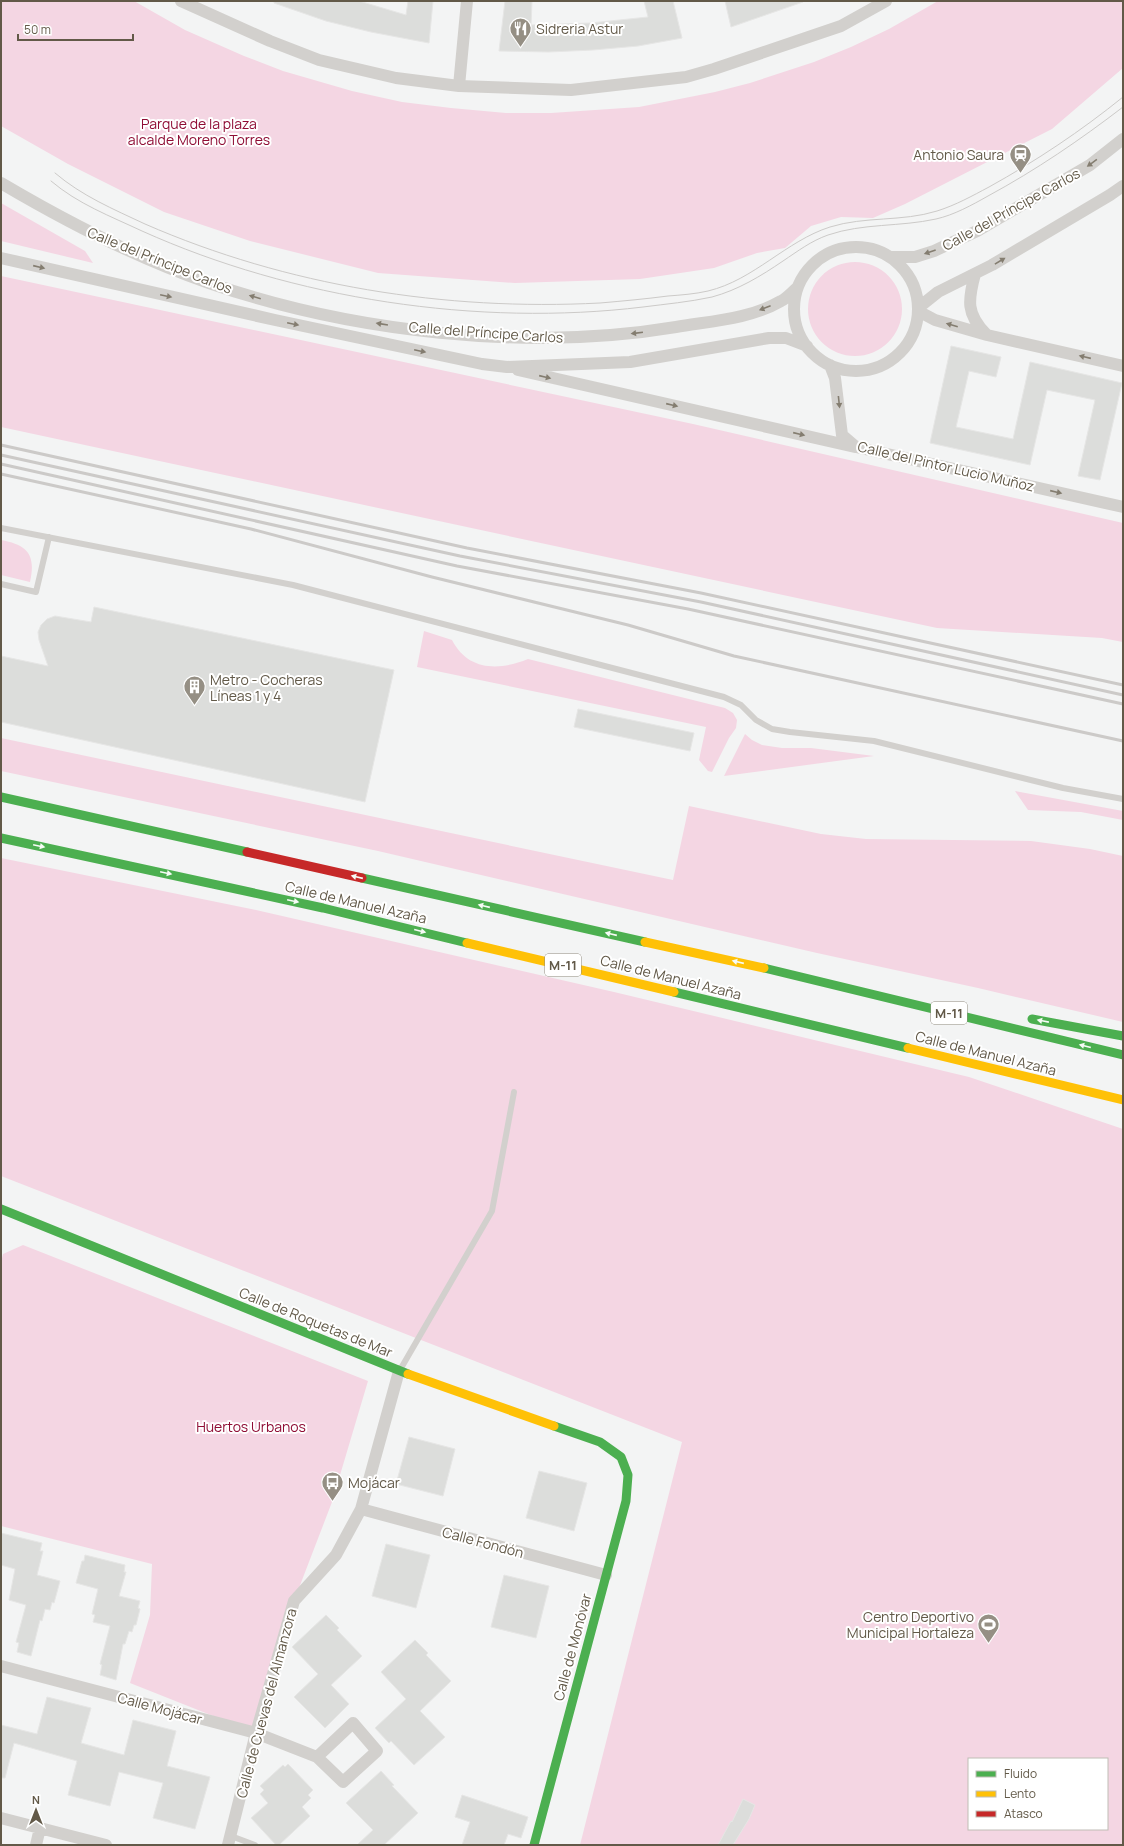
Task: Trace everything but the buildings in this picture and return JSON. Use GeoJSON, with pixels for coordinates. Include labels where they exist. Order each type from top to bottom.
{"type":"FeatureCollection","features":[{"type":"Feature","properties":{"kind":"main road","name":"Calle de Manuel Azaña"},"geometry":{"type":"LineString","coordinates":[[1,797],[776,971],[1123,1055]]}},
{"type":"Feature","properties":{"kind":"main road","name":"Calle de Manuel Azaña"},"geometry":{"type":"LineString","coordinates":[[1,838],[323,908],[1123,1100]]}},
{"type":"Feature","properties":{"kind":"main road"},"geometry":{"type":"LineString","coordinates":[[776,971],[953,1004]]}},
{"type":"Feature","properties":{"kind":"main road"},"geometry":{"type":"LineString","coordinates":[[1023,1017],[1123,1036]]}},
{"type":"Feature","properties":{"kind":"main road"},"geometry":{"type":"LineString","coordinates":[[1056,1085],[1096,1103]]}},
{"type":"Feature","properties":{"kind":"main road","name":"Calle de Roquetas de Mar"},"geometry":{"type":"LineString","coordinates":[[1,1209],[399,1371],[600,1442],[621,1457]]}},
{"type":"Feature","properties":{"kind":"main road","name":"Calle de Monóvar"},"geometry":{"type":"LineString","coordinates":[[534,1845],[626,1501],[628,1475],[621,1457]]}},
{"type":"Feature","properties":{"kind":"street"},"geometry":{"type":"LineString","coordinates":[[181,1],[270,41],[319,60],[396,78],[458,86],[571,90],[686,76],[714,69],[841,26],[886,1]]}},
{"type":"Feature","properties":{"kind":"street"},"geometry":{"type":"LineString","coordinates":[[458,86],[467,1]]}},
{"type":"Feature","properties":{"kind":"street","name":"Calle del Príncipe Carlos"},"geometry":{"type":"LineString","coordinates":[[890,257],[915,257],[934,251],[977,231],[1090,165],[1123,139]]}},
{"type":"Feature","properties":{"kind":"street","name":"Calle del Príncipe Carlos"},"geometry":{"type":"LineString","coordinates":[[1,183],[85,230],[127,250],[207,282],[257,298],[332,317],[428,331],[522,337],[587,338],[636,333],[729,318],[762,310],[783,301],[797,288]]}},
{"type":"Feature","properties":{"kind":"street"},"geometry":{"type":"LineString","coordinates":[[918,310],[938,292],[1015,252],[1110,196],[1123,186]]}},
{"type":"Feature","properties":{"kind":"street"},"geometry":{"type":"LineString","coordinates":[[842,248],[867,248],[890,257],[907,274],[916,296],[918,310],[916,323],[909,340],[898,354],[888,361],[871,368],[854,370],[830,365],[821,360],[806,346],[796,324],[794,300],[797,288],[803,277],[819,258],[842,248]]}},
{"type":"Feature","properties":{"kind":"street","name":"Calle del Príncipe Carlos"},"geometry":{"type":"LineString","coordinates":[[1,258],[275,320],[482,364],[507,367],[630,362],[768,338],[786,338],[806,346]]}},
{"type":"Feature","properties":{"kind":"street"},"geometry":{"type":"LineString","coordinates":[[975,274],[970,291],[970,308],[976,322],[987,335]]}},
{"type":"Feature","properties":{"kind":"street"},"geometry":{"type":"LineString","coordinates":[[918,310],[935,320],[987,335],[1123,366]]}},
{"type":"Feature","properties":{"kind":"street","name":"Calle del Pintor Lucio Muñoz"},"geometry":{"type":"LineString","coordinates":[[830,365],[835,378],[842,435],[856,447],[1123,507]]}},
{"type":"Feature","properties":{"kind":"street","name":"Calle del Príncipe Carlos"},"geometry":{"type":"LineString","coordinates":[[507,367],[856,447]]}},
{"type":"Feature","properties":{"kind":"street","name":"Calle de Cuevas del Almanzora"},"geometry":{"type":"LineString","coordinates":[[229,1840],[256,1733],[294,1601],[336,1555],[361,1509],[399,1371]]}},
{"type":"Feature","properties":{"kind":"street","name":"Calle Fondón"},"geometry":{"type":"LineString","coordinates":[[361,1509],[606,1575]]}},
{"type":"Feature","properties":{"kind":"street","name":"Calle Mojácar"},"geometry":{"type":"LineString","coordinates":[[1,1666],[256,1733],[317,1757],[343,1782],[377,1750],[353,1723],[317,1757]]}},
{"type":"Feature","properties":{"kind":"street"},"geometry":{"type":"LineString","coordinates":[[1,1818],[106,1845]]}},
{"type":"Feature","properties":{"kind":"street"},"geometry":{"type":"LineString","coordinates":[[36,1845],[40,1828]]}},
{"type":"Feature","properties":{"kind":"lane"},"geometry":{"type":"LineString","coordinates":[[1,528],[293,585],[724,697],[741,705],[763,725],[781,731],[874,741],[1063,788],[1123,799]]}},
{"type":"Feature","properties":{"kind":"lane"},"geometry":{"type":"LineString","coordinates":[[1,584],[36,592],[49,537]]}},
{"type":"Feature","properties":{"kind":"lane"},"geometry":{"type":"LineString","coordinates":[[399,1371],[492,1212],[514,1092]]}},
{"type":"Feature","properties":{"kind":"lane"},"geometry":{"type":"LineString","coordinates":[[229,1840],[255,1845]]}},
{"type":"Feature","properties":{"kind":"green space","name":"Parque de la plaza alcalde Moreno Torres"},"geometry":{"type":"Polygon","coordinates":[[[1,1],[134,1],[185,30],[244,56],[283,71],[352,91],[402,102],[506,113],[551,113],[639,107],[715,92],[750,83],[814,62],[851,47],[889,29],[938,1],[1123,1],[1123,68],[1052,129],[905,204],[873,218],[841,217],[811,226],[785,248],[757,253],[714,268],[640,279],[515,283],[378,273],[250,241],[164,212],[68,164],[1,126],[1,1]]]}},
{"type":"Feature","properties":{"kind":"green space"},"geometry":{"type":"Polygon","coordinates":[[[1,203],[85,251],[93,263],[1,241],[1,203]]]}},
{"type":"Feature","properties":{"kind":"green space"},"geometry":{"type":"Polygon","coordinates":[[[855,262],[873,266],[888,276],[898,291],[902,309],[898,327],[888,342],[873,352],[855,356],[837,352],[822,342],[812,327],[808,309],[812,291],[822,276],[837,266],[855,262]]]}},
{"type":"Feature","properties":{"kind":"green space"},"geometry":{"type":"Polygon","coordinates":[[[1,276],[693,424],[1123,523],[1123,642],[1102,638],[937,628],[1,427],[1,276]]]}},
{"type":"Feature","properties":{"kind":"green space"},"geometry":{"type":"Polygon","coordinates":[[[1,540],[18,545],[24,548],[28,553],[31,558],[32,565],[30,582],[1,575],[1,540]]]}},
{"type":"Feature","properties":{"kind":"green space"},"geometry":{"type":"Polygon","coordinates":[[[424,631],[452,640],[467,658],[475,663],[485,666],[506,665],[528,659],[725,708],[733,713],[737,720],[736,728],[729,738],[712,772],[708,771],[699,760],[706,727],[417,667],[424,631]]]}},
{"type":"Feature","properties":{"kind":"green space"},"geometry":{"type":"Polygon","coordinates":[[[745,734],[752,740],[762,745],[782,748],[811,748],[874,756],[724,776],[745,734]]]}},
{"type":"Feature","properties":{"kind":"green space"},"geometry":{"type":"Polygon","coordinates":[[[1,738],[673,880],[689,806],[821,834],[866,839],[1031,841],[1090,849],[1123,856],[1123,1022],[978,988],[817,953],[378,851],[1,771],[1,738]]]}},
{"type":"Feature","properties":{"kind":"green space"},"geometry":{"type":"Polygon","coordinates":[[[1015,791],[1123,811],[1123,820],[1081,812],[1028,810],[1015,791]]]}},
{"type":"Feature","properties":{"kind":"green space"},"geometry":{"type":"Polygon","coordinates":[[[1,858],[256,910],[614,992],[969,1077],[1123,1129],[1123,1845],[580,1845],[682,1442],[1,1176],[1,858]]]}},
{"type":"Feature","properties":{"kind":"green space","name":"Huertos Urbanos"},"geometry":{"type":"Polygon","coordinates":[[[23,1245],[368,1381],[332,1502],[294,1601],[256,1733],[130,1683],[150,1615],[152,1564],[1,1526],[1,1262],[3,1254],[23,1245]]]}},
{"type":"Feature","properties":{"kind":"tram line"},"geometry":{"type":"LineString","coordinates":[[55,173],[76,189],[145,224],[199,246],[254,264],[310,278],[368,290],[425,298],[483,303],[600,303],[708,291],[725,286],[755,270],[799,241],[830,227],[857,221],[910,217],[937,211],[951,206],[1024,167],[1075,134],[1123,97]]}},
{"type":"Feature","properties":{"kind":"tram line"},"geometry":{"type":"LineString","coordinates":[[51,181],[61,189],[95,209],[142,231],[200,255],[261,274],[323,290],[387,302],[452,310],[516,313],[580,312],[643,307],[686,302],[712,297],[731,291],[749,282],[822,237],[841,231],[909,223],[936,219],[949,215],[1006,186],[1040,165],[1074,143],[1123,107]]}},
{"type":"Feature","properties":{"kind":"railway"},"geometry":{"type":"LineString","coordinates":[[1,445],[467,548],[701,593],[1123,685]]}},
{"type":"Feature","properties":{"kind":"railway"},"geometry":{"type":"LineString","coordinates":[[1,455],[460,556],[701,602],[1123,695]]}},
{"type":"Feature","properties":{"kind":"railway"},"geometry":{"type":"LineString","coordinates":[[1,464],[457,566],[688,609],[1123,704]]}},
{"type":"Feature","properties":{"kind":"railway"},"geometry":{"type":"LineString","coordinates":[[1,474],[251,529],[432,577],[628,625],[734,656],[1123,741]]}},
{"type":"Feature","properties":{"kind":"traffic: fast"},"geometry":{"type":"LineString","coordinates":[[1,797],[247,852]]}},
{"type":"Feature","properties":{"kind":"traffic: fast"},"geometry":{"type":"LineString","coordinates":[[1,838],[323,908],[467,943]]}},
{"type":"Feature","properties":{"kind":"traffic: fast"},"geometry":{"type":"LineString","coordinates":[[362,878],[645,942]]}},
{"type":"Feature","properties":{"kind":"traffic: fast"},"geometry":{"type":"LineString","coordinates":[[764,968],[1123,1055]]}},
{"type":"Feature","properties":{"kind":"traffic: fast"},"geometry":{"type":"LineString","coordinates":[[674,992],[908,1048]]}},
{"type":"Feature","properties":{"kind":"traffic: fast"},"geometry":{"type":"LineString","coordinates":[[1032,1019],[1123,1036]]}},
{"type":"Feature","properties":{"kind":"traffic: fast"},"geometry":{"type":"LineString","coordinates":[[1,1209],[408,1374]]}},
{"type":"Feature","properties":{"kind":"traffic: fast"},"geometry":{"type":"LineString","coordinates":[[534,1845],[626,1501],[628,1475],[621,1457],[600,1442],[554,1426]]}},
{"type":"Feature","properties":{"kind":"traffic: slow"},"geometry":{"type":"LineString","coordinates":[[645,942],[764,968]]}},
{"type":"Feature","properties":{"kind":"traffic: slow"},"geometry":{"type":"LineString","coordinates":[[467,943],[674,992]]}},
{"type":"Feature","properties":{"kind":"traffic: slow"},"geometry":{"type":"LineString","coordinates":[[908,1048],[1123,1100]]}},
{"type":"Feature","properties":{"kind":"traffic: slow"},"geometry":{"type":"LineString","coordinates":[[408,1374],[554,1426]]}},
{"type":"Feature","properties":{"kind":"traffic: jam"},"geometry":{"type":"LineString","coordinates":[[247,852],[362,878]]}},
{"type":"Feature","properties":{"kind":"place","name":"Sidreria Astur"},"geometry":{"type":"Point","coordinates":[521,48]}},
{"type":"Feature","properties":{"kind":"place","name":"Antonio Saura"},"geometry":{"type":"Point","coordinates":[1020,174]}},
{"type":"Feature","properties":{"kind":"place","name":"Metro - Cocheras Líneas 1 y 4"},"geometry":{"type":"Point","coordinates":[194,706]}},
{"type":"Feature","properties":{"kind":"place","name":"Mojácar"},"geometry":{"type":"Point","coordinates":[332,1502]}},
{"type":"Feature","properties":{"kind":"place","name":"Centro Deportivo Municipal Hortaleza"},"geometry":{"type":"Point","coordinates":[989,1644]}}]}
